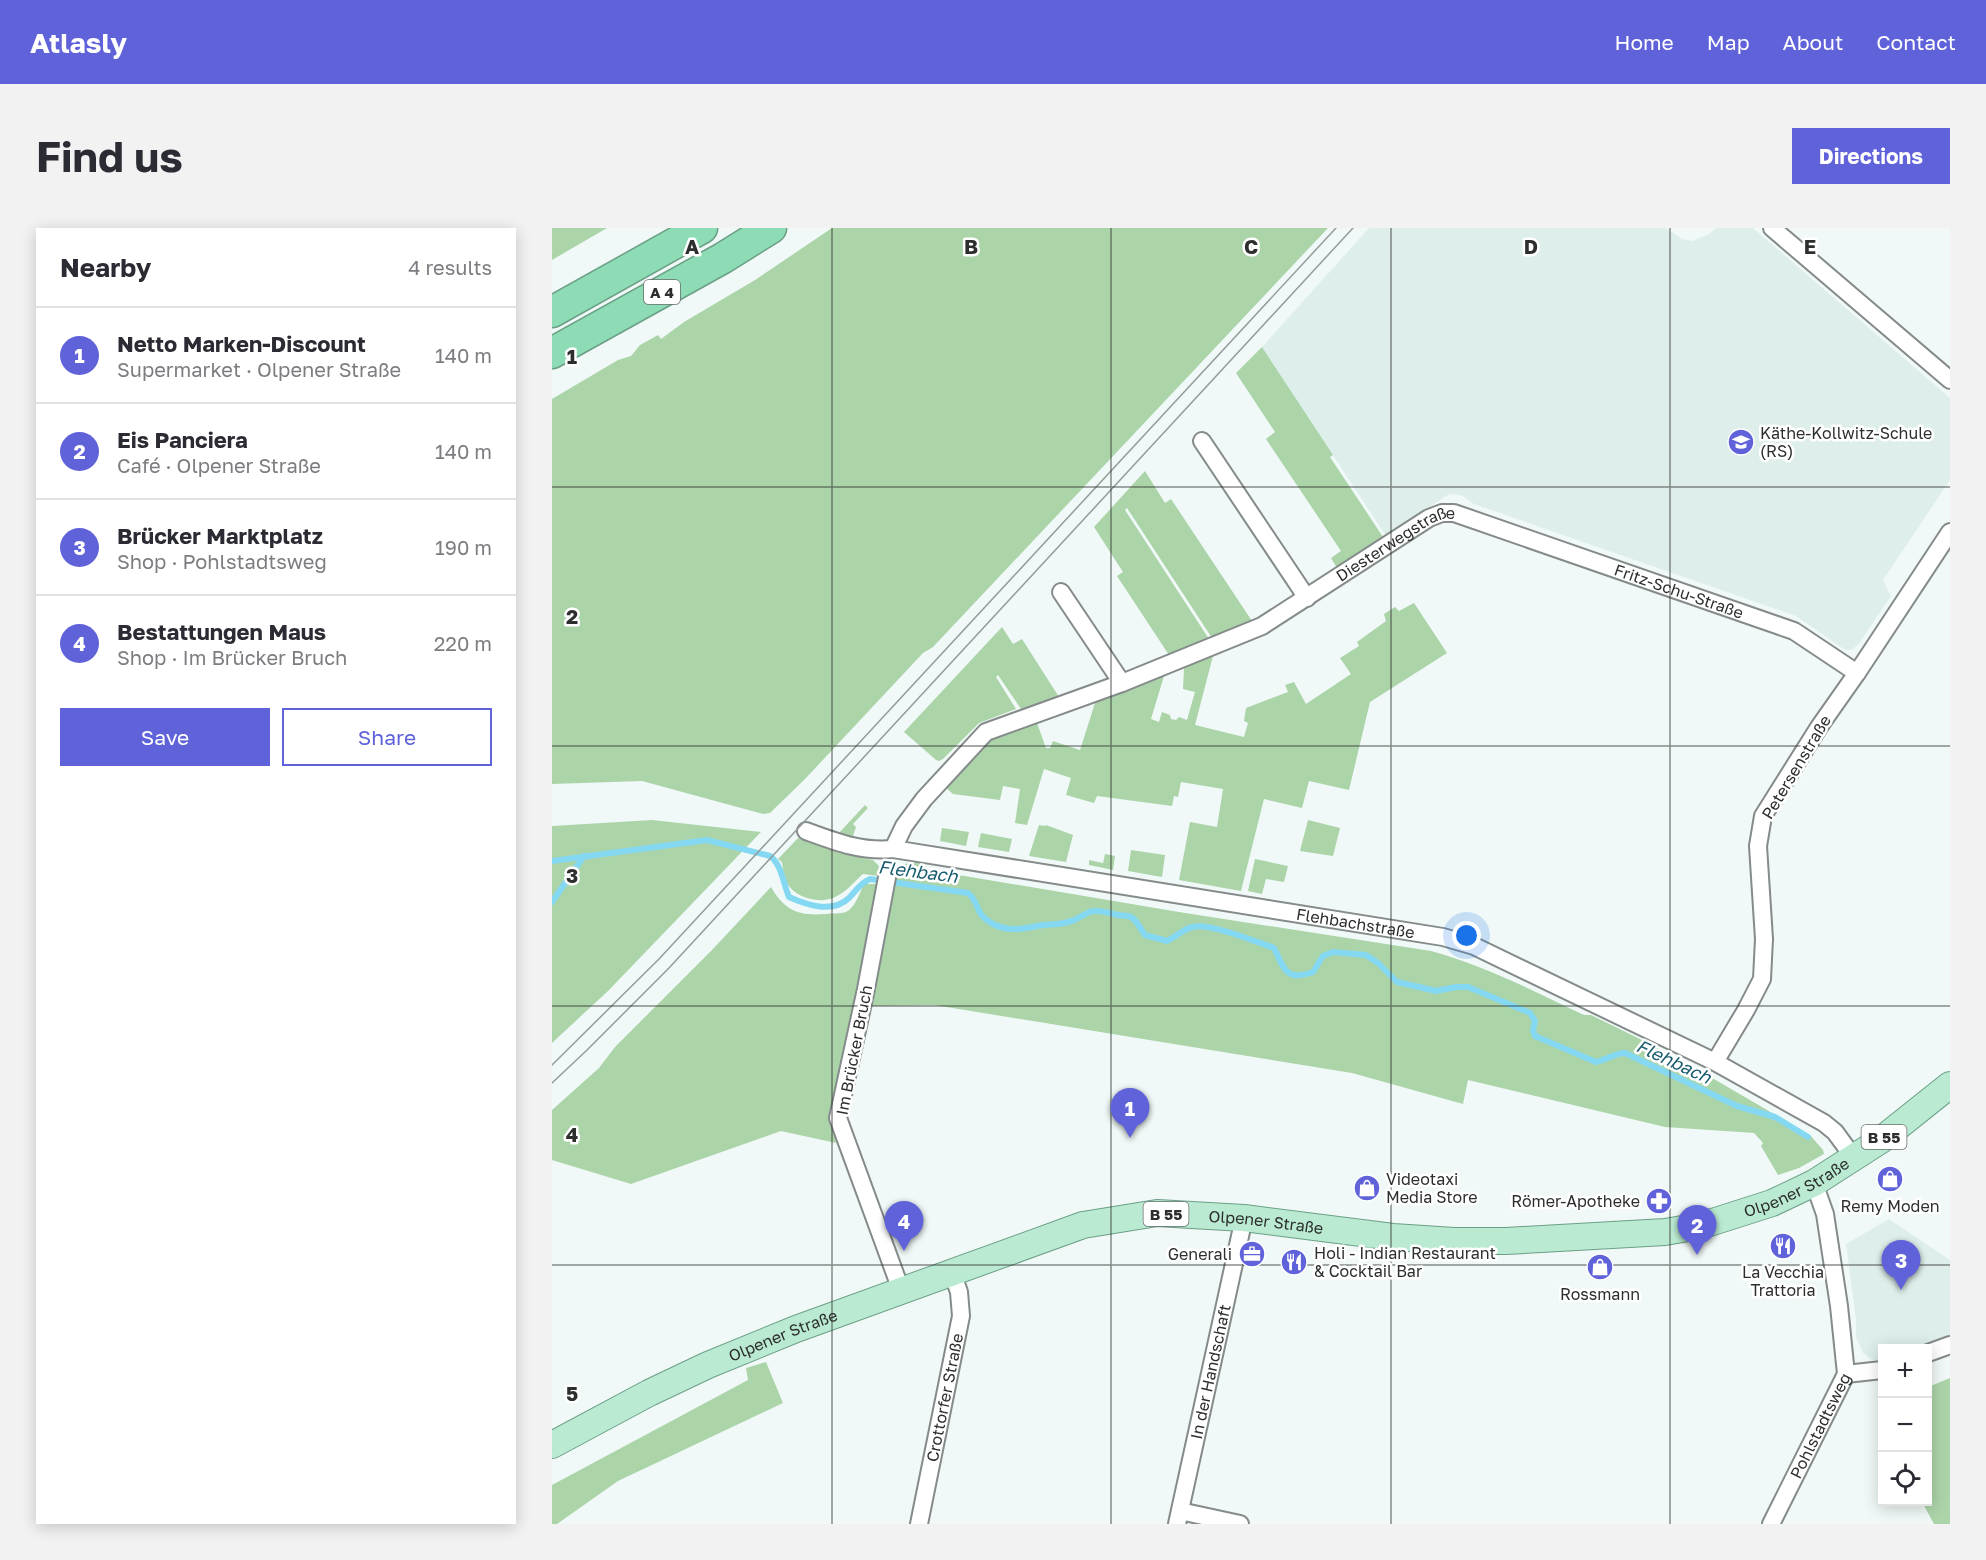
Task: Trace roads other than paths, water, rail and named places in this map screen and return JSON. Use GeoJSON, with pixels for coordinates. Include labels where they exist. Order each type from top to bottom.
{"type":"FeatureCollection","features":[{"type":"Feature","properties":{"kind":"highway","name":"A 4"},"geometry":{"type":"LineString","coordinates":[[552,312],[702,228]]}},
{"type":"Feature","properties":{"kind":"highway","name":"A 4"},"geometry":{"type":"LineString","coordinates":[[552,353],[723,258],[771,228]]}},
{"type":"Feature","properties":{"kind":"main road","name":"Olpener Straße"},"geometry":{"type":"LineString","coordinates":[[552,1445],[708,1365],[796,1329],[1083,1225],[1157,1213],[1244,1218],[1443,1241],[1506,1241],[1665,1232],[1700,1226],[1772,1203],[1814,1183],[1854,1158],[1950,1085]]}},
{"type":"Feature","properties":{"kind":"street"},"geometry":{"type":"LineString","coordinates":[[1772,228],[1950,380]]}},
{"type":"Feature","properties":{"kind":"street"},"geometry":{"type":"LineString","coordinates":[[1202,441],[1307,598]]}},
{"type":"Feature","properties":{"kind":"street","name":"Diesterwegstraße"},"geometry":{"type":"LineString","coordinates":[[893,849],[904,826],[924,799],[986,732],[1122,683],[1262,626],[1438,513],[1450,512],[1491,526]]}},
{"type":"Feature","properties":{"kind":"street","name":"Fritz-Schu-Straße"},"geometry":{"type":"LineString","coordinates":[[1491,526],[1794,631],[1857,673]]}},
{"type":"Feature","properties":{"kind":"street","name":"Petersenstraße"},"geometry":{"type":"LineString","coordinates":[[1715,1062],[1762,979],[1764,939],[1758,846],[1763,816],[1819,727],[1950,532]]}},
{"type":"Feature","properties":{"kind":"street"},"geometry":{"type":"LineString","coordinates":[[1061,592],[1122,683]]}},
{"type":"Feature","properties":{"kind":"street","name":"Flehbachstraße"},"geometry":{"type":"LineString","coordinates":[[806,831],[841,844],[873,851],[893,849],[1443,937],[1474,946],[1715,1062],[1824,1124],[1835,1132],[1854,1158]]}},
{"type":"Feature","properties":{"kind":"street","name":"Im Brücker Bruch"},"geometry":{"type":"LineString","coordinates":[[886,879],[866,989],[838,1118],[901,1290]]}},
{"type":"Feature","properties":{"kind":"street","name":"Pohlstadtsweg"},"geometry":{"type":"LineString","coordinates":[[1771,1524],[1846,1374],[1842,1329],[1825,1214],[1814,1183]]}},
{"type":"Feature","properties":{"kind":"street","name":"In der Handschaft"},"geometry":{"type":"LineString","coordinates":[[1179,1518],[1244,1218]]}},
{"type":"Feature","properties":{"kind":"street","name":"Crottorfer Straße"},"geometry":{"type":"LineString","coordinates":[[919,1524],[961,1316],[959,1292],[952,1272]]}},
{"type":"Feature","properties":{"kind":"street"},"geometry":{"type":"LineString","coordinates":[[1932,1352],[1950,1345]]}},
{"type":"Feature","properties":{"kind":"street"},"geometry":{"type":"LineString","coordinates":[[1846,1374],[1878,1370]]}},
{"type":"Feature","properties":{"kind":"street"},"geometry":{"type":"LineString","coordinates":[[1179,1518],[1240,1524]]}},
{"type":"Feature","properties":{"kind":"waterway","name":"Flehbach"},"geometry":{"type":"LineString","coordinates":[[552,861],[707,840],[770,856],[780,869],[789,897],[819,906],[835,906],[842,903],[870,879],[968,893],[975,901],[982,916],[993,924],[1005,928],[1018,929],[1062,924],[1089,912],[1098,911],[1131,917],[1145,935],[1167,941],[1186,929],[1199,926],[1209,927],[1274,948],[1287,972],[1297,975],[1313,972],[1323,956],[1333,952],[1366,955],[1378,963],[1397,982],[1436,991],[1468,987],[1530,1013],[1535,1021],[1533,1030],[1535,1036],[1596,1062],[1625,1053],[1737,1106],[1775,1117],[1808,1137]]}},
{"type":"Feature","properties":{"kind":"waterway"},"geometry":{"type":"LineString","coordinates":[[552,902],[584,856]]}},
{"type":"Feature","properties":{"kind":"tram line"},"geometry":{"type":"LineString","coordinates":[[552,1065],[659,959],[1336,228]]}},
{"type":"Feature","properties":{"kind":"tram line"},"geometry":{"type":"LineString","coordinates":[[552,1083],[669,968],[1353,228]]}},
{"type":"Feature","properties":{"kind":"place","name":"Käthe-Kollwitz-Schule (RS)"},"geometry":{"type":"Point","coordinates":[1741,442]}},
{"type":"Feature","properties":{"kind":"place","name":"Netto Marken-Discount"},"geometry":{"type":"Point","coordinates":[1130,1138]}},
{"type":"Feature","properties":{"kind":"place","name":"Remy Moden"},"geometry":{"type":"Point","coordinates":[1890,1179]}},
{"type":"Feature","properties":{"kind":"place","name":"Videotaxi Media Store"},"geometry":{"type":"Point","coordinates":[1367,1188]}},
{"type":"Feature","properties":{"kind":"place","name":"Römer-Apotheke"},"geometry":{"type":"Point","coordinates":[1659,1201]}},
{"type":"Feature","properties":{"kind":"place","name":"La Vecchia Trattoria"},"geometry":{"type":"Point","coordinates":[1783,1246]}},
{"type":"Feature","properties":{"kind":"place","name":"Bestattungen Maus"},"geometry":{"type":"Point","coordinates":[904,1251]}},
{"type":"Feature","properties":{"kind":"place","name":"Generali"},"geometry":{"type":"Point","coordinates":[1252,1254]}},
{"type":"Feature","properties":{"kind":"place","name":"Eis Panciera"},"geometry":{"type":"Point","coordinates":[1697,1255]}},
{"type":"Feature","properties":{"kind":"place","name":"Holi - Indian Restaurant & Cocktail Bar"},"geometry":{"type":"Point","coordinates":[1294,1262]}},
{"type":"Feature","properties":{"kind":"place","name":"Rossmann"},"geometry":{"type":"Point","coordinates":[1600,1267]}},
{"type":"Feature","properties":{"kind":"place","name":"Brücker Marktplatz"},"geometry":{"type":"Point","coordinates":[1901,1290]}}]}
